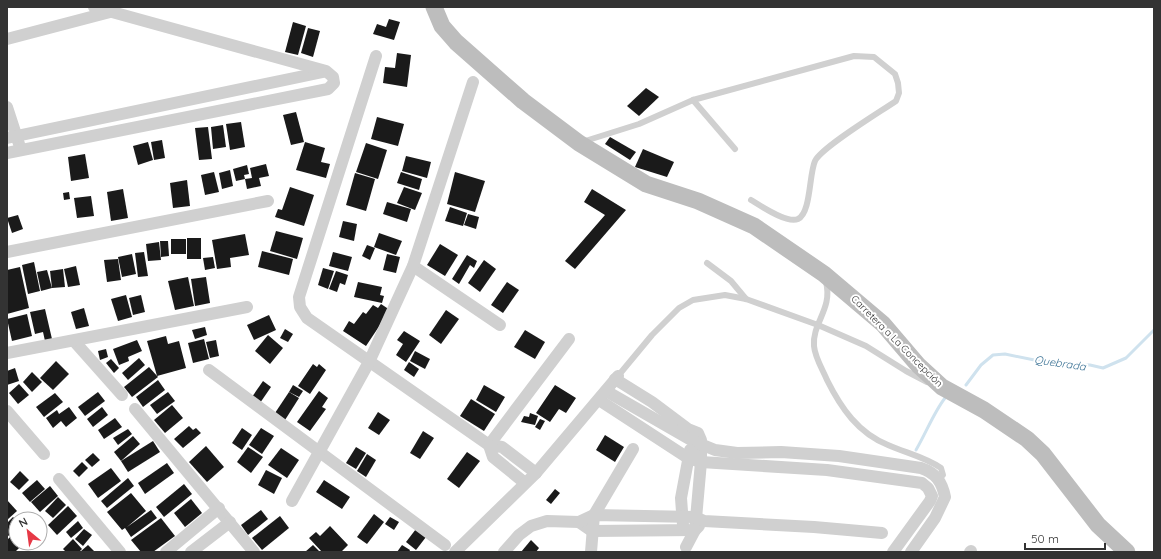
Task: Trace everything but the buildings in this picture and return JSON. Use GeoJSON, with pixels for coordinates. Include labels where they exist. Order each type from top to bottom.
{"type":"FeatureCollection","features":[{"type":"Feature","properties":{"kind":"main road","name":"Carretera a La Concepción"},"geometry":{"type":"LineString","coordinates":[[434,7],[442,26],[456,42],[524,101],[579,143],[646,184],[698,201],[754,226],[824,274],[883,324],[918,365],[942,387],[984,410],[1027,439],[1043,454],[1098,525],[1128,552]]}},
{"type":"Feature","properties":{"kind":"street"},"geometry":{"type":"LineString","coordinates":[[7,153],[328,89],[334,83],[333,77],[326,71],[94,7]]}},
{"type":"Feature","properties":{"kind":"street"},"geometry":{"type":"LineString","coordinates":[[7,39],[112,12]]}},
{"type":"Feature","properties":{"kind":"street"},"geometry":{"type":"LineString","coordinates":[[376,56],[299,298],[300,307],[307,318],[369,362],[489,445],[502,447],[536,473]]}},
{"type":"Feature","properties":{"kind":"street"},"geometry":{"type":"LineString","coordinates":[[11,137],[326,71]]}},
{"type":"Feature","properties":{"kind":"street"},"geometry":{"type":"LineString","coordinates":[[292,501],[369,362],[413,266],[473,82]]}},
{"type":"Feature","properties":{"kind":"street"},"geometry":{"type":"LineString","coordinates":[[7,107],[11,137],[21,150]]}},
{"type":"Feature","properties":{"kind":"street"},"geometry":{"type":"LineString","coordinates":[[7,252],[268,201]]}},
{"type":"Feature","properties":{"kind":"street"},"geometry":{"type":"LineString","coordinates":[[413,266],[500,325]]}},
{"type":"Feature","properties":{"kind":"street"},"geometry":{"type":"LineString","coordinates":[[7,353],[247,308]]}},
{"type":"Feature","properties":{"kind":"street"},"geometry":{"type":"LineString","coordinates":[[489,445],[569,339]]}},
{"type":"Feature","properties":{"kind":"street"},"geometry":{"type":"LineString","coordinates":[[74,341],[122,395]]}},
{"type":"Feature","properties":{"kind":"street"},"geometry":{"type":"LineString","coordinates":[[209,370],[450,549],[536,473],[616,377],[688,429],[697,440],[701,462],[699,519],[689,530],[686,549]]}},
{"type":"Feature","properties":{"kind":"street"},"geometry":{"type":"LineString","coordinates":[[602,395],[646,413],[715,450],[737,453],[781,452],[839,456],[921,468],[931,471],[939,479],[945,497],[943,504],[911,552]]}},
{"type":"Feature","properties":{"kind":"street"},"geometry":{"type":"LineString","coordinates":[[602,395],[637,424],[688,458],[701,462],[828,470],[922,483],[928,488],[932,496],[930,501],[893,552]]}},
{"type":"Feature","properties":{"kind":"street"},"geometry":{"type":"LineString","coordinates":[[637,424],[646,413],[652,402]]}},
{"type":"Feature","properties":{"kind":"street"},"geometry":{"type":"LineString","coordinates":[[135,409],[219,508],[254,552]]}},
{"type":"Feature","properties":{"kind":"street"},"geometry":{"type":"LineString","coordinates":[[7,411],[44,454]]}},
{"type":"Feature","properties":{"kind":"street"},"geometry":{"type":"LineString","coordinates":[[689,530],[682,517],[681,498],[688,458],[697,440]]}},
{"type":"Feature","properties":{"kind":"street"},"geometry":{"type":"LineString","coordinates":[[489,445],[493,457],[525,483]]}},
{"type":"Feature","properties":{"kind":"street"},"geometry":{"type":"LineString","coordinates":[[591,552],[594,515],[633,449]]}},
{"type":"Feature","properties":{"kind":"street"},"geometry":{"type":"LineString","coordinates":[[59,479],[120,552]]}},
{"type":"Feature","properties":{"kind":"street"},"geometry":{"type":"LineString","coordinates":[[166,552],[219,508]]}},
{"type":"Feature","properties":{"kind":"street"},"geometry":{"type":"LineString","coordinates":[[504,552],[519,535],[531,526],[547,521],[579,522],[594,515],[682,517],[882,533]]}},
{"type":"Feature","properties":{"kind":"street"},"geometry":{"type":"LineString","coordinates":[[191,552],[230,522]]}},
{"type":"Feature","properties":{"kind":"street"},"geometry":{"type":"LineString","coordinates":[[579,522],[592,532],[689,530]]}},
{"type":"Feature","properties":{"kind":"lane"},"geometry":{"type":"LineString","coordinates":[[579,143],[639,124],[693,100],[854,56],[874,57],[895,74],[899,93],[896,101],[820,154],[814,163],[803,215],[798,219],[786,220],[751,200]]}},
{"type":"Feature","properties":{"kind":"lane"},"geometry":{"type":"LineString","coordinates":[[693,100],[735,149]]}},
{"type":"Feature","properties":{"kind":"lane"},"geometry":{"type":"LineString","coordinates":[[707,263],[731,281],[746,299]]}},
{"type":"Feature","properties":{"kind":"lane"},"geometry":{"type":"LineString","coordinates":[[824,274],[828,288],[827,300],[818,325],[814,342],[814,352],[836,398],[847,414],[862,430],[887,445],[930,460],[941,468],[943,475],[939,479]]}},
{"type":"Feature","properties":{"kind":"lane"},"geometry":{"type":"LineString","coordinates":[[616,377],[652,335],[679,308],[693,300],[725,295],[746,299],[818,325],[866,346],[906,371],[942,387]]}},
{"type":"Feature","properties":{"kind":"waterway","name":"Quebrada"},"geometry":{"type":"LineString","coordinates":[[966,385],[981,365],[993,355],[1005,354],[1049,363],[1090,365],[1103,368],[1126,358],[1154,330]]}},
{"type":"Feature","properties":{"kind":"waterway","name":"Quebrada"},"geometry":{"type":"LineString","coordinates":[[916,450],[945,398]]}}]}
